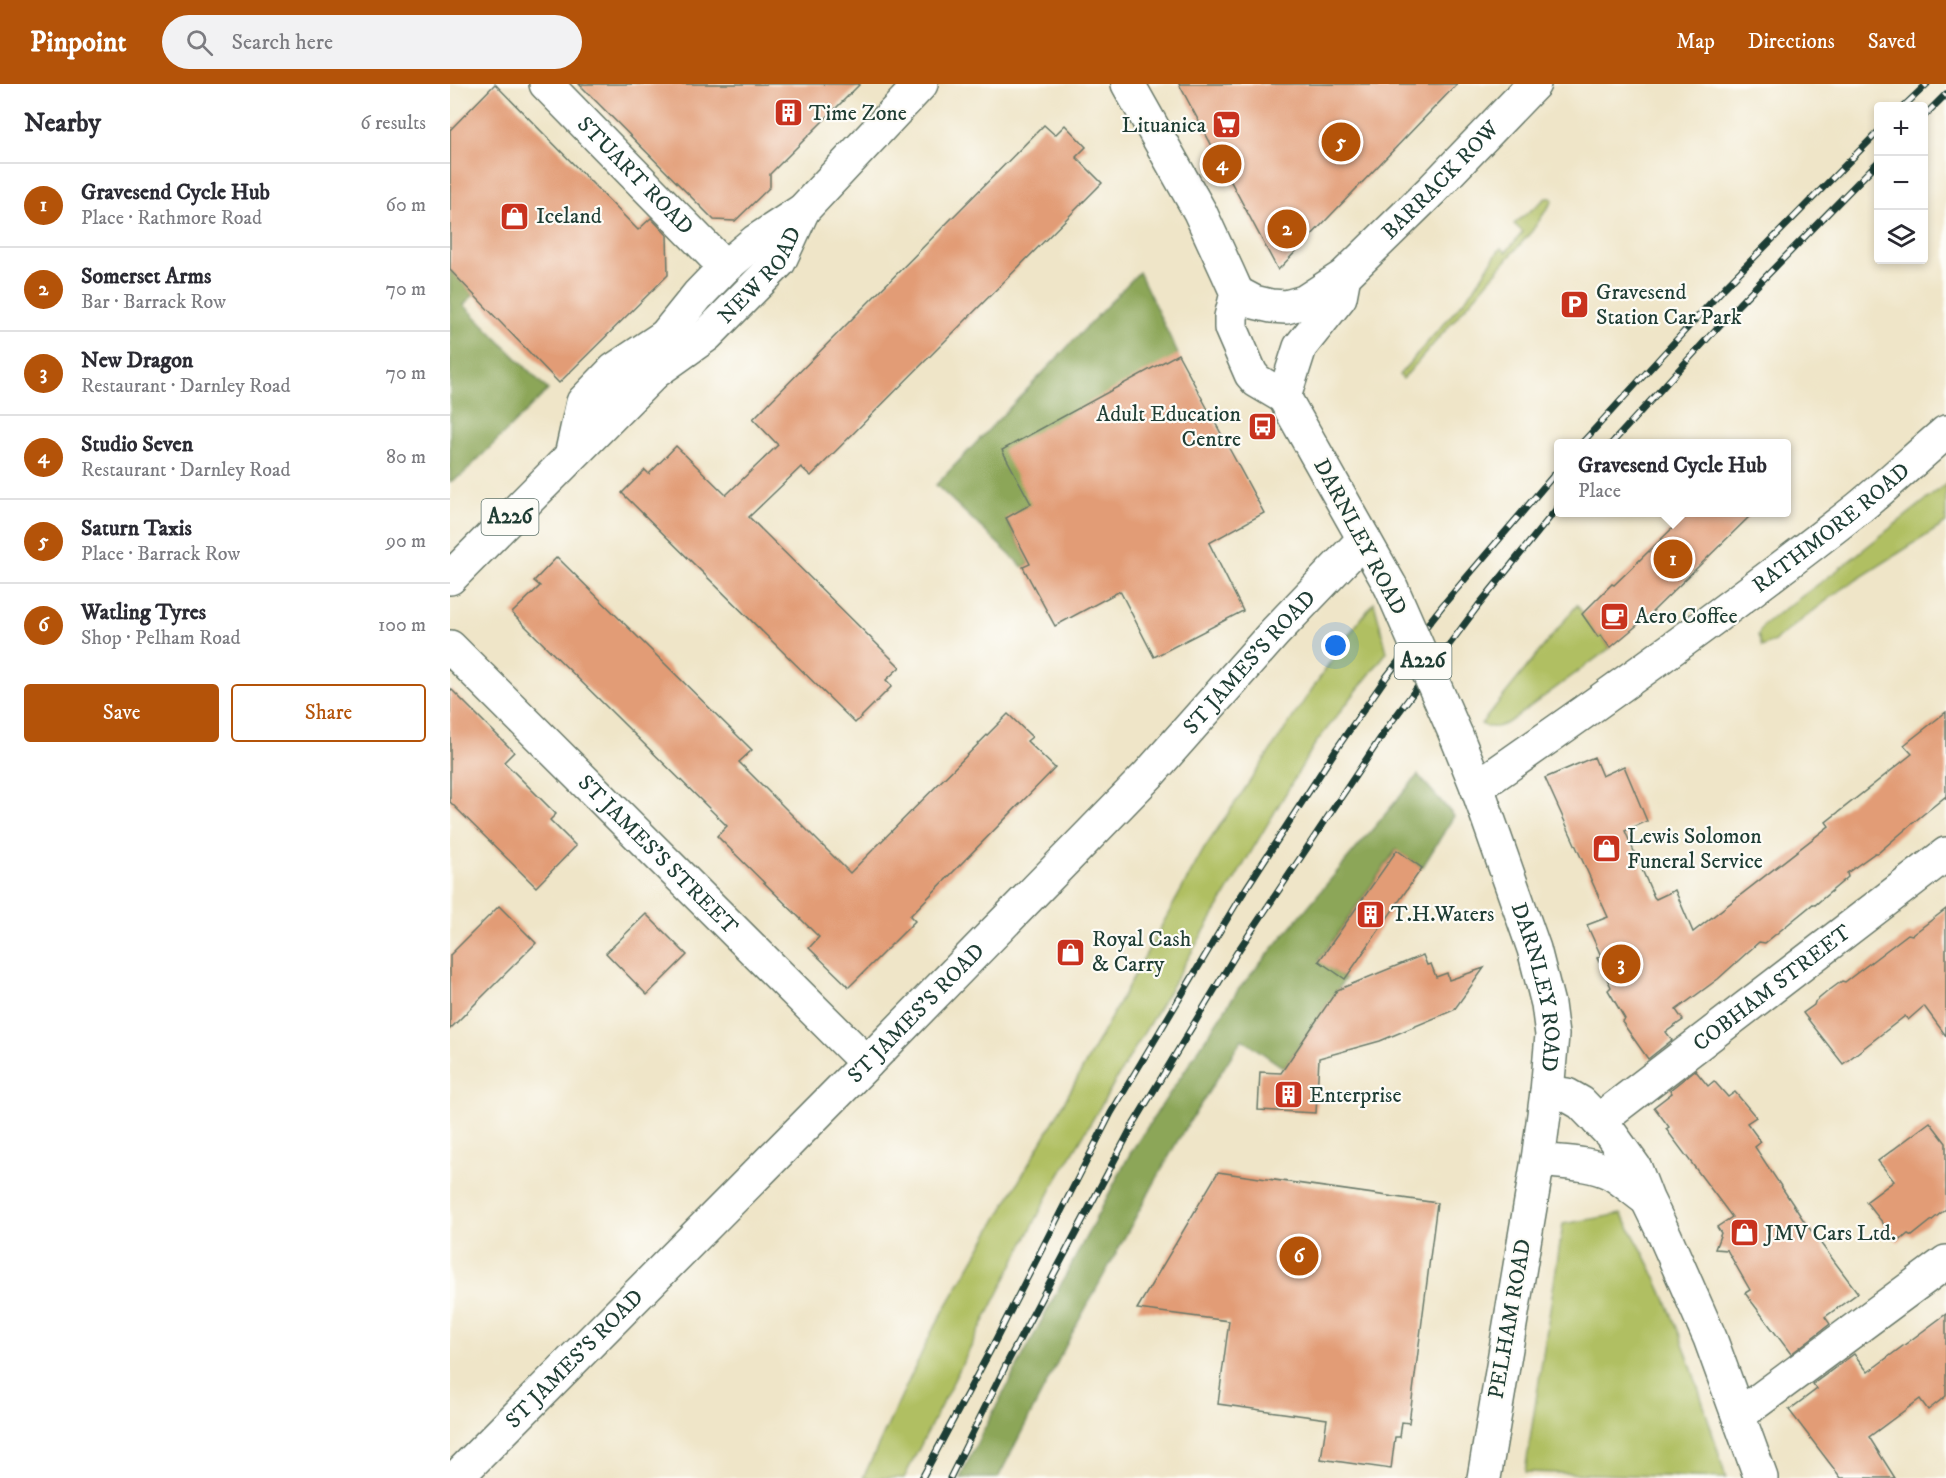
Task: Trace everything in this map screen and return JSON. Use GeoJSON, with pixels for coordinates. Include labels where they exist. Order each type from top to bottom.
{"type":"FeatureCollection","features":[{"type":"Feature","properties":{"kind":"street","name":"STUART ROAD"},"geometry":{"type":"LineString","coordinates":[[546,84],[725,267]]}},
{"type":"Feature","properties":{"kind":"street","name":"NEW ROAD"},"geometry":{"type":"LineString","coordinates":[[725,267],[756,241],[803,210],[921,84]]}},
{"type":"Feature","properties":{"kind":"street"},"geometry":{"type":"LineString","coordinates":[[1128,84],[1200,212],[1237,294]]}},
{"type":"Feature","properties":{"kind":"street","name":"BARRACK ROW"},"geometry":{"type":"LineString","coordinates":[[1237,294],[1254,302],[1286,308],[1304,302],[1344,276],[1431,191],[1534,84]]}},
{"type":"Feature","properties":{"kind":"street","name":"NEW ROAD"},"geometry":{"type":"LineString","coordinates":[[655,372],[707,335],[779,262],[803,210]]}},
{"type":"Feature","properties":{"kind":"street","name":"A226"},"geometry":{"type":"LineString","coordinates":[[450,578],[655,372],[665,336],[698,295],[725,267]]}},
{"type":"Feature","properties":{"kind":"street","name":"BARRACK ROW"},"geometry":{"type":"LineString","coordinates":[[1284,397],[1300,347],[1340,297],[1344,276]]}},
{"type":"Feature","properties":{"kind":"street","name":"DARNLEY ROAD"},"geometry":{"type":"LineString","coordinates":[[1237,294],[1231,317],[1231,328],[1243,357],[1257,381],[1284,397],[1391,587],[1456,735],[1521,907],[1548,1004],[1552,1035],[1538,1160],[1600,1169],[1615,1176],[1647,1199]]}},
{"type":"Feature","properties":{"kind":"street"},"geometry":{"type":"LineString","coordinates":[[571,456],[582,402],[614,370],[665,336]]}},
{"type":"Feature","properties":{"kind":"street","name":"RATHMORE ROAD"},"geometry":{"type":"LineString","coordinates":[[1477,787],[1572,721],[1781,568],[1862,505],[1946,432]]}},
{"type":"Feature","properties":{"kind":"street","name":"ST JAMES'S ROAD"},"geometry":{"type":"LineString","coordinates":[[456,1478],[1149,774],[1275,632],[1364,539]]}},
{"type":"Feature","properties":{"kind":"street","name":"ST JAMES'S STREET"},"geometry":{"type":"LineString","coordinates":[[450,647],[867,1063]]}},
{"type":"Feature","properties":{"kind":"street","name":"COBHAM STREET"},"geometry":{"type":"LineString","coordinates":[[1598,1120],[1946,854]]}},
{"type":"Feature","properties":{"kind":"street","name":"DARNLEY ROAD"},"geometry":{"type":"LineString","coordinates":[[1547,1092],[1575,1098],[1598,1120],[1635,1168],[1647,1199],[1684,1276],[1739,1415],[1761,1478]]}},
{"type":"Feature","properties":{"kind":"street","name":"PELHAM ROAD"},"geometry":{"type":"LineString","coordinates":[[1484,1478],[1538,1160]]}},
{"type":"Feature","properties":{"kind":"street"},"geometry":{"type":"LineString","coordinates":[[1739,1415],[1946,1263]]}},
{"type":"Feature","properties":{"kind":"green space"},"geometry":{"type":"Polygon","coordinates":[[[1546,198],[1553,200],[1532,231],[1403,379],[1399,375],[1474,289],[1501,248],[1506,252],[1523,232],[1514,224],[1546,198]]]}},
{"type":"Feature","properties":{"kind":"green space"},"geometry":{"type":"Polygon","coordinates":[[[450,270],[474,294],[464,305],[548,390],[462,475],[450,482],[450,270]]]}},
{"type":"Feature","properties":{"kind":"green space"},"geometry":{"type":"Polygon","coordinates":[[[1139,272],[1178,354],[1031,504],[1006,519],[1030,564],[1023,567],[936,485],[1139,272]]]}},
{"type":"Feature","properties":{"kind":"green space"},"geometry":{"type":"Polygon","coordinates":[[[1946,484],[1946,523],[1839,591],[1773,642],[1762,647],[1758,635],[1764,624],[1835,572],[1946,484]]]}},
{"type":"Feature","properties":{"kind":"green space"},"geometry":{"type":"Polygon","coordinates":[[[1374,602],[1387,652],[1315,744],[1052,1188],[904,1478],[863,1478],[932,1331],[1056,1117],[1204,849],[1348,636],[1374,602]]]}},
{"type":"Feature","properties":{"kind":"green space"},"geometry":{"type":"Polygon","coordinates":[[[1577,605],[1598,637],[1601,635],[1610,648],[1509,722],[1495,727],[1481,724],[1577,605]]]}},
{"type":"Feature","properties":{"kind":"green space"},"geometry":{"type":"Polygon","coordinates":[[[1418,775],[1454,816],[1422,868],[1396,850],[1319,960],[1345,979],[1284,1068],[1242,1039],[1178,1140],[1077,1324],[998,1478],[960,1478],[1131,1152],[1238,990],[1418,775]]]}},
{"type":"Feature","properties":{"kind":"green space"},"geometry":{"type":"Polygon","coordinates":[[[1621,1214],[1670,1309],[1726,1478],[1525,1472],[1563,1224],[1621,1214]]]}},
{"type":"Feature","properties":{"kind":"building"},"geometry":{"type":"Polygon","coordinates":[[[495,84],[638,230],[651,218],[667,235],[668,275],[559,383],[450,270],[450,130],[495,84]]]}},
{"type":"Feature","properties":{"kind":"building"},"geometry":{"type":"Polygon","coordinates":[[[579,84],[860,84],[770,174],[770,187],[735,221],[714,220],[579,84]]]}},
{"type":"Feature","properties":{"kind":"building"},"geometry":{"type":"Polygon","coordinates":[[[1179,84],[1457,84],[1278,270],[1179,84]]]}},
{"type":"Feature","properties":{"kind":"building"},"geometry":{"type":"Polygon","coordinates":[[[1044,125],[1055,135],[1065,125],[1086,147],[1076,157],[1102,183],[811,476],[801,467],[749,517],[900,667],[886,680],[892,686],[855,723],[622,493],[645,470],[649,474],[676,446],[726,495],[778,445],[753,419],[1044,125]]]}},
{"type":"Feature","properties":{"kind":"building"},"geometry":{"type":"Polygon","coordinates":[[[1178,354],[1264,513],[1209,543],[1243,611],[1154,657],[1120,591],[1055,626],[1023,567],[1030,564],[1006,518],[1031,504],[1002,450],[1178,354]]]}},
{"type":"Feature","properties":{"kind":"building"},"geometry":{"type":"Polygon","coordinates":[[[1684,517],[1749,517],[1647,617],[1610,648],[1601,635],[1598,637],[1582,614],[1612,584],[1614,585],[1684,517]]]}},
{"type":"Feature","properties":{"kind":"building"},"geometry":{"type":"Polygon","coordinates":[[[557,557],[752,750],[739,762],[850,873],[1008,714],[1032,737],[1027,741],[1055,768],[910,916],[915,921],[849,987],[809,948],[819,937],[717,836],[727,826],[512,613],[540,586],[534,581],[557,557]]]}},
{"type":"Feature","properties":{"kind":"building"},"geometry":{"type":"Polygon","coordinates":[[[450,688],[514,752],[504,762],[556,814],[550,820],[576,846],[536,887],[450,802],[450,688]]]}},
{"type":"Feature","properties":{"kind":"building"},"geometry":{"type":"Polygon","coordinates":[[[1946,712],[1946,799],[1945,797],[1878,853],[1847,873],[1848,877],[1815,905],[1813,904],[1765,943],[1759,942],[1718,979],[1676,1010],[1683,1020],[1666,1032],[1672,1040],[1648,1059],[1622,1022],[1625,1019],[1608,990],[1611,987],[1597,958],[1601,956],[1587,925],[1608,917],[1545,778],[1594,757],[1602,776],[1624,766],[1647,821],[1625,831],[1654,897],[1656,899],[1675,890],[1693,932],[1829,826],[1826,822],[1912,754],[1904,745],[1946,712]]]}},
{"type":"Feature","properties":{"kind":"building","name":"T.H.Waters"},"geometry":{"type":"Polygon","coordinates":[[[1397,850],[1422,868],[1345,979],[1319,961],[1397,850]]]}},
{"type":"Feature","properties":{"kind":"building"},"geometry":{"type":"Polygon","coordinates":[[[499,906],[536,943],[450,1029],[450,955],[499,906]]]}},
{"type":"Feature","properties":{"kind":"building"},"geometry":{"type":"Polygon","coordinates":[[[1946,909],[1946,1036],[1924,1006],[1908,1020],[1905,1016],[1843,1064],[1803,1013],[1842,981],[1845,982],[1908,934],[1912,935],[1946,909]]]}},
{"type":"Feature","properties":{"kind":"building"},"geometry":{"type":"Polygon","coordinates":[[[646,914],[687,955],[647,995],[606,953],[646,914]]]}},
{"type":"Feature","properties":{"kind":"building"},"geometry":{"type":"Polygon","coordinates":[[[1423,955],[1427,965],[1431,964],[1436,977],[1447,973],[1449,980],[1484,968],[1454,1010],[1380,1041],[1319,1058],[1316,1113],[1258,1110],[1260,1072],[1281,1073],[1337,990],[1423,955]]]}},
{"type":"Feature","properties":{"kind":"building"},"geometry":{"type":"Polygon","coordinates":[[[1695,1070],[1708,1086],[1714,1081],[1728,1097],[1735,1092],[1756,1117],[1747,1123],[1761,1142],[1755,1147],[1804,1221],[1858,1293],[1825,1317],[1830,1324],[1791,1354],[1745,1293],[1750,1290],[1727,1250],[1715,1249],[1721,1233],[1717,1227],[1732,1217],[1666,1129],[1669,1127],[1654,1107],[1672,1093],[1670,1090],[1695,1070]]]}},
{"type":"Feature","properties":{"kind":"building"},"geometry":{"type":"Polygon","coordinates":[[[1930,1122],[1946,1143],[1946,1209],[1912,1236],[1908,1234],[1898,1242],[1866,1202],[1894,1181],[1878,1161],[1930,1122]]]}},
{"type":"Feature","properties":{"kind":"building"},"geometry":{"type":"Polygon","coordinates":[[[1218,1172],[1437,1203],[1409,1423],[1402,1422],[1400,1437],[1395,1437],[1391,1469],[1321,1459],[1327,1419],[1218,1404],[1229,1321],[1137,1309],[1218,1172]]]}},
{"type":"Feature","properties":{"kind":"building"},"geometry":{"type":"Polygon","coordinates":[[[1946,1314],[1946,1396],[1928,1410],[1920,1399],[1869,1437],[1895,1478],[1841,1478],[1789,1410],[1817,1389],[1813,1384],[1854,1354],[1868,1372],[1946,1314]]]}},
{"type":"Feature","properties":{"kind":"railway"},"geometry":{"type":"LineString","coordinates":[[1908,102],[1927,84]]}},
{"type":"Feature","properties":{"kind":"railway"},"geometry":{"type":"LineString","coordinates":[[1928,112],[1946,94]]}},
{"type":"Feature","properties":{"kind":"railway"},"geometry":{"type":"LineString","coordinates":[[1586,439],[1725,287],[1874,136]]}},
{"type":"Feature","properties":{"kind":"railway"},"geometry":{"type":"LineString","coordinates":[[1616,439],[1739,304],[1874,166]]}},
{"type":"Feature","properties":{"kind":"railway"},"geometry":{"type":"LineString","coordinates":[[922,1478],[990,1351],[1111,1113],[1236,904],[1337,748],[1387,676],[1443,605],[1554,475]]}},
{"type":"Feature","properties":{"kind":"railway"},"geometry":{"type":"LineString","coordinates":[[950,1478],[1008,1361],[1133,1125],[1236,954],[1390,724],[1478,606],[1554,512]]}},
{"type":"Feature","properties":{"kind":"place","name":"Time Zone"},"geometry":{"type":"Point","coordinates":[788,113]}},
{"type":"Feature","properties":{"kind":"place","name":"Lituanica"},"geometry":{"type":"Point","coordinates":[1227,125]}},
{"type":"Feature","properties":{"kind":"place","name":"Saturn Taxis"},"geometry":{"type":"Point","coordinates":[1341,142]}},
{"type":"Feature","properties":{"kind":"place","name":"Studio Seven"},"geometry":{"type":"Point","coordinates":[1222,164]}},
{"type":"Feature","properties":{"kind":"place","name":"Iceland"},"geometry":{"type":"Point","coordinates":[515,216]}},
{"type":"Feature","properties":{"kind":"place","name":"Somerset Arms"},"geometry":{"type":"Point","coordinates":[1287,229]}},
{"type":"Feature","properties":{"kind":"place","name":"Gravesend Station Car Park"},"geometry":{"type":"Point","coordinates":[1575,305]}},
{"type":"Feature","properties":{"kind":"place","name":"Adult Education Centre"},"geometry":{"type":"Point","coordinates":[1262,427]}},
{"type":"Feature","properties":{"kind":"place","name":"Gravesend Cycle Hub"},"geometry":{"type":"Point","coordinates":[1673,559]}},
{"type":"Feature","properties":{"kind":"place","name":"Aero Coffee"},"geometry":{"type":"Point","coordinates":[1614,616]}},
{"type":"Feature","properties":{"kind":"place","name":"Lewis Solomon Funeral Service"},"geometry":{"type":"Point","coordinates":[1606,849]}},
{"type":"Feature","properties":{"kind":"place","name":"T.H.Waters"},"geometry":{"type":"Point","coordinates":[1370,914]}},
{"type":"Feature","properties":{"kind":"place","name":"Royal Cash & Carry"},"geometry":{"type":"Point","coordinates":[1071,952]}},
{"type":"Feature","properties":{"kind":"place","name":"New Dragon"},"geometry":{"type":"Point","coordinates":[1621,964]}},
{"type":"Feature","properties":{"kind":"place","name":"Enterprise"},"geometry":{"type":"Point","coordinates":[1288,1095]}},
{"type":"Feature","properties":{"kind":"place","name":"JMV Cars Ltd."},"geometry":{"type":"Point","coordinates":[1744,1233]}},
{"type":"Feature","properties":{"kind":"place","name":"Watling Tyres"},"geometry":{"type":"Point","coordinates":[1299,1256]}}]}
